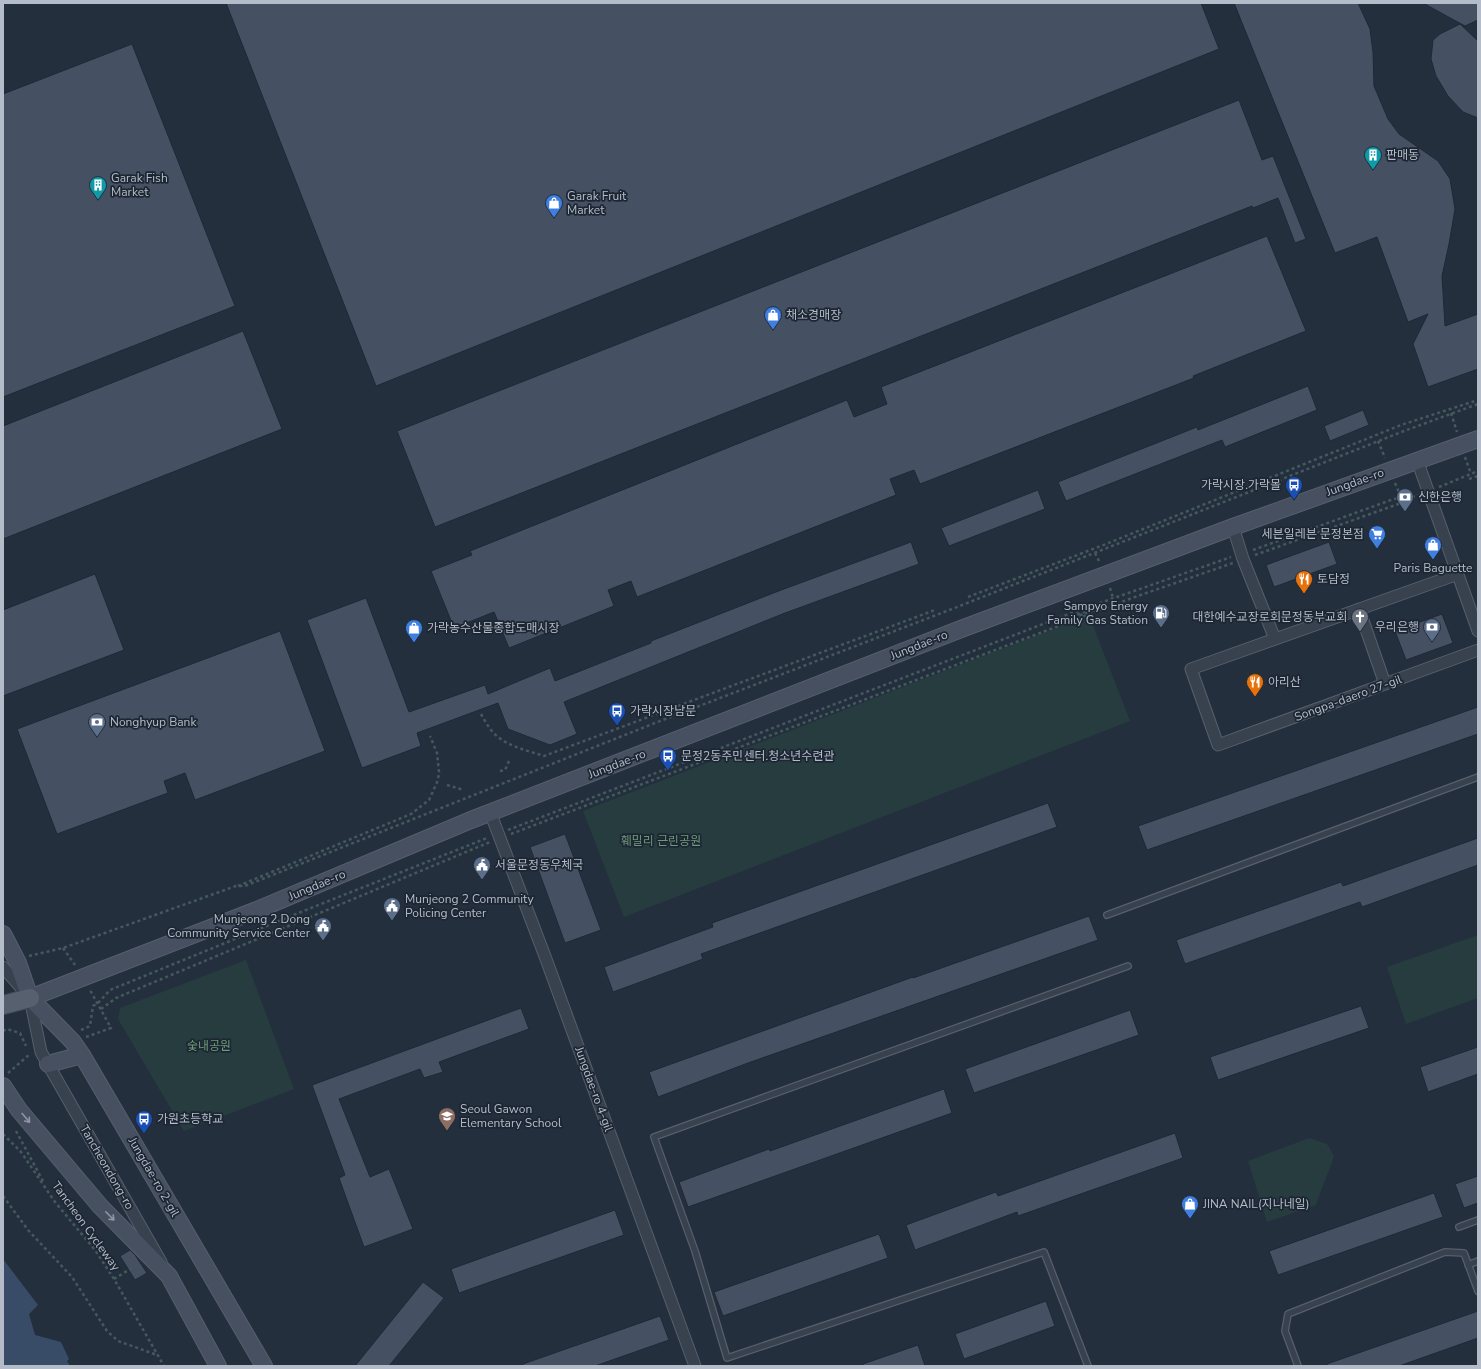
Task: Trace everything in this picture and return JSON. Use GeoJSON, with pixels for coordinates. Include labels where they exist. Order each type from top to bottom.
{"type":"FeatureCollection","features":[{"type":"Feature","properties":{"kind":"main road","name":"Jungdae-ro"},"geometry":{"type":"LineString","coordinates":[[3,1004],[30,998],[257,910],[490,812],[961,629],[1233,527],[1478,439]]}},
{"type":"Feature","properties":{"kind":"main road"},"geometry":{"type":"LineString","coordinates":[[3,934],[10,963],[30,998]]}},
{"type":"Feature","properties":{"kind":"main road","name":"Jungdae-ro 2-gil"},"geometry":{"type":"LineString","coordinates":[[30,998],[74,1044],[264,1366]]}},
{"type":"Feature","properties":{"kind":"main road"},"geometry":{"type":"LineString","coordinates":[[48,1064],[74,1044]]}},
{"type":"Feature","properties":{"kind":"main road"},"geometry":{"type":"LineString","coordinates":[[3,1086],[19,1110],[100,1206],[169,1276]]}},
{"type":"Feature","properties":{"kind":"main road","name":"Tancheondong-ro"},"geometry":{"type":"LineString","coordinates":[[169,1276],[218,1366]]}},
{"type":"Feature","properties":{"kind":"street"},"geometry":{"type":"LineString","coordinates":[[1417,460],[1478,631]]}},
{"type":"Feature","properties":{"kind":"street"},"geometry":{"type":"LineString","coordinates":[[1233,527],[1242,556],[1275,639],[1458,574]]}},
{"type":"Feature","properties":{"kind":"street"},"geometry":{"type":"LineString","coordinates":[[1359,609],[1385,684]]}},
{"type":"Feature","properties":{"kind":"street","name":"Songpa-daero 27-gil"},"geometry":{"type":"LineString","coordinates":[[1275,639],[1191,669],[1218,745],[1478,650]]}},
{"type":"Feature","properties":{"kind":"street","name":"Jungdae-ro 4-gil"},"geometry":{"type":"LineString","coordinates":[[490,812],[549,967],[695,1366]]}},
{"type":"Feature","properties":{"kind":"street","name":"Tancheondong-ro"},"geometry":{"type":"LineString","coordinates":[[30,998],[40,1052],[169,1276]]}},
{"type":"Feature","properties":{"kind":"lane"},"geometry":{"type":"LineString","coordinates":[[1107,914],[1478,777]]}},
{"type":"Feature","properties":{"kind":"lane"},"geometry":{"type":"LineString","coordinates":[[1088,1366],[1044,1252],[727,1358],[695,1251],[654,1137],[1128,966]]}},
{"type":"Feature","properties":{"kind":"lane"},"geometry":{"type":"LineString","coordinates":[[1459,1227],[1478,1220]]}},
{"type":"Feature","properties":{"kind":"lane"},"geometry":{"type":"LineString","coordinates":[[1298,1366],[1285,1331],[1288,1314],[1446,1252],[1464,1253],[1478,1291]]}},
{"type":"Feature","properties":{"kind":"lane"},"geometry":{"type":"LineString","coordinates":[[1468,1265],[1478,1261]]}},
{"type":"Feature","properties":{"kind":"path"},"geometry":{"type":"LineString","coordinates":[[968,597],[1106,544],[1401,425],[1478,400]]}},
{"type":"Feature","properties":{"kind":"path"},"geometry":{"type":"LineString","coordinates":[[236,886],[245,886],[648,726],[969,602],[1378,441],[1478,404]]}},
{"type":"Feature","properties":{"kind":"path"},"geometry":{"type":"LineString","coordinates":[[1471,474],[1478,471]]}},
{"type":"Feature","properties":{"kind":"path"},"geometry":{"type":"LineString","coordinates":[[1469,479],[1478,476]]}},
{"type":"Feature","properties":{"kind":"path"},"geometry":{"type":"LineString","coordinates":[[74,1044],[90,1026],[92,1006],[98,1004],[110,990],[306,910],[499,836],[1401,497]]}},
{"type":"Feature","properties":{"kind":"path"},"geometry":{"type":"LineString","coordinates":[[101,1009],[116,998],[499,836],[532,819],[1056,619],[1065,621],[1094,610],[1100,603],[1107,600],[1340,525],[1404,502]]}},
{"type":"Feature","properties":{"kind":"path"},"geometry":{"type":"LineString","coordinates":[[1081,612],[1061,617],[1065,619],[1081,612],[1095,605],[1092,609],[1081,612]]}},
{"type":"Feature","properties":{"kind":"path"},"geometry":{"type":"LineString","coordinates":[[481,714],[492,731],[503,740],[517,748],[544,756],[935,610]]}},
{"type":"Feature","properties":{"kind":"path"},"geometry":{"type":"LineString","coordinates":[[10,963],[63,948],[236,886],[411,814],[429,800],[438,780],[439,772],[437,753],[430,736]]}},
{"type":"Feature","properties":{"kind":"path"},"geometry":{"type":"LineString","coordinates":[[500,771],[505,770],[509,761]]}},
{"type":"Feature","properties":{"kind":"path"},"geometry":{"type":"LineString","coordinates":[[447,785],[460,789],[464,786]]}},
{"type":"Feature","properties":{"kind":"path"},"geometry":{"type":"LineString","coordinates":[[63,948],[84,977],[111,1028],[74,1044]]}},
{"type":"Feature","properties":{"kind":"path"},"geometry":{"type":"LineString","coordinates":[[3,1031],[7,1029],[20,1033],[27,1047]]}},
{"type":"Feature","properties":{"kind":"path"},"geometry":{"type":"LineString","coordinates":[[3,1077],[30,1053]]}},
{"type":"Feature","properties":{"kind":"path"},"geometry":{"type":"LineString","coordinates":[[14,1128],[48,1190]]}},
{"type":"Feature","properties":{"kind":"path","name":"Tancheon Cycleway"},"geometry":{"type":"LineString","coordinates":[[3,1134],[21,1152],[56,1202],[94,1250],[114,1279],[164,1366]]}},
{"type":"Feature","properties":{"kind":"path"},"geometry":{"type":"LineString","coordinates":[[3,1196],[28,1230],[72,1277],[107,1332],[118,1340],[158,1355]]}},
{"type":"Feature","properties":{"kind":"path"},"geometry":{"type":"LineString","coordinates":[[114,1279],[135,1266]]}},
{"type":"Feature","properties":{"kind":"green space","name":"훼밀리 근린공원"},"geometry":{"type":"Polygon","coordinates":[[[1089,615],[1130,721],[624,917],[583,811],[1089,615]]]}},
{"type":"Feature","properties":{"kind":"green space"},"geometry":{"type":"Polygon","coordinates":[[[1478,935],[1478,998],[1406,1024],[1387,967],[1478,935]]]}},
{"type":"Feature","properties":{"kind":"green space","name":"숯내공원"},"geometry":{"type":"Polygon","coordinates":[[[246,960],[294,1089],[184,1131],[118,1019],[120,1008],[246,960]]]}},
{"type":"Feature","properties":{"kind":"green space"},"geometry":{"type":"Polygon","coordinates":[[[1309,1138],[1327,1144],[1334,1156],[1316,1205],[1267,1222],[1248,1161],[1309,1138]]]}},
{"type":"Feature","properties":{"kind":"water"},"geometry":{"type":"Polygon","coordinates":[[[3,1259],[38,1305],[29,1314],[35,1335],[61,1342],[69,1359],[67,1361],[70,1366],[3,1366],[3,1259]]]}},
{"type":"Feature","properties":{"kind":"building","name":"Garak Fruit Market"},"geometry":{"type":"Polygon","coordinates":[[[226,3],[1201,3],[1219,49],[376,386],[226,3]]]}},
{"type":"Feature","properties":{"kind":"building","name":"판매동"},"geometry":{"type":"Polygon","coordinates":[[[1234,3],[1358,3],[1370,29],[1373,52],[1374,86],[1388,119],[1399,134],[1438,161],[1450,179],[1455,209],[1442,276],[1445,326],[1478,314],[1478,369],[1428,387],[1413,344],[1428,314],[1408,322],[1377,237],[1335,253],[1234,3]]]}},
{"type":"Feature","properties":{"kind":"building"},"geometry":{"type":"Polygon","coordinates":[[[1423,3],[1478,3],[1478,20],[1465,26],[1423,3]]]}},
{"type":"Feature","properties":{"kind":"building"},"geometry":{"type":"Polygon","coordinates":[[[1460,24],[1478,41],[1478,118],[1463,112],[1448,96],[1436,76],[1431,59],[1433,40],[1440,34],[1460,24]]]}},
{"type":"Feature","properties":{"kind":"building","name":"Garak Fish Market"},"geometry":{"type":"Polygon","coordinates":[[[132,44],[235,306],[3,397],[3,94],[132,44]]]}},
{"type":"Feature","properties":{"kind":"building"},"geometry":{"type":"Polygon","coordinates":[[[1239,100],[1262,160],[1273,156],[1306,239],[1295,243],[1278,198],[1253,208],[1252,206],[435,527],[397,431],[1239,100]]]}},
{"type":"Feature","properties":{"kind":"building"},"geometry":{"type":"Polygon","coordinates":[[[1267,236],[1306,331],[1193,376],[1194,378],[920,484],[914,470],[890,479],[896,495],[637,597],[631,581],[608,590],[614,606],[509,648],[494,612],[454,628],[431,571],[472,555],[470,551],[847,400],[854,417],[887,404],[881,387],[1267,236]]]}},
{"type":"Feature","properties":{"kind":"building"},"geometry":{"type":"Polygon","coordinates":[[[243,331],[282,429],[3,539],[3,426],[243,331]]]}},
{"type":"Feature","properties":{"kind":"building"},"geometry":{"type":"Polygon","coordinates":[[[1308,386],[1317,410],[1225,447],[1222,440],[1066,501],[1058,482],[1197,427],[1198,430],[1308,386]]]}},
{"type":"Feature","properties":{"kind":"building"},"geometry":{"type":"Polygon","coordinates":[[[1363,410],[1369,425],[1330,441],[1324,426],[1363,410]]]}},
{"type":"Feature","properties":{"kind":"building"},"geometry":{"type":"Polygon","coordinates":[[[1038,490],[1045,509],[949,546],[941,528],[1038,490]]]}},
{"type":"Feature","properties":{"kind":"building"},"geometry":{"type":"Polygon","coordinates":[[[911,542],[919,564],[785,613],[564,702],[577,734],[550,745],[508,729],[498,703],[417,733],[421,746],[362,768],[307,620],[366,598],[409,712],[485,685],[488,694],[550,668],[555,681],[651,643],[651,641],[776,592],[911,542]]]}},
{"type":"Feature","properties":{"kind":"building"},"geometry":{"type":"Polygon","coordinates":[[[1329,542],[1337,564],[1274,587],[1266,565],[1329,542]]]}},
{"type":"Feature","properties":{"kind":"building"},"geometry":{"type":"Polygon","coordinates":[[[95,574],[124,650],[3,696],[3,610],[95,574]]]}},
{"type":"Feature","properties":{"kind":"building"},"geometry":{"type":"Polygon","coordinates":[[[1442,614],[1453,643],[1406,660],[1395,631],[1442,614]]]}},
{"type":"Feature","properties":{"kind":"building"},"geometry":{"type":"Polygon","coordinates":[[[280,631],[325,751],[195,800],[185,773],[164,781],[168,793],[57,834],[17,729],[280,631]]]}},
{"type":"Feature","properties":{"kind":"building"},"geometry":{"type":"Polygon","coordinates":[[[1478,707],[1478,734],[1147,850],[1138,826],[1478,707]]]}},
{"type":"Feature","properties":{"kind":"building"},"geometry":{"type":"Polygon","coordinates":[[[1048,803],[1057,827],[701,954],[703,959],[613,992],[604,967],[713,927],[712,923],[1048,803]]]}},
{"type":"Feature","properties":{"kind":"building"},"geometry":{"type":"Polygon","coordinates":[[[565,834],[601,930],[565,943],[530,847],[565,834]]]}},
{"type":"Feature","properties":{"kind":"building"},"geometry":{"type":"Polygon","coordinates":[[[1478,838],[1478,865],[1362,907],[1360,902],[1185,964],[1176,940],[1341,882],[1343,886],[1478,838]]]}},
{"type":"Feature","properties":{"kind":"building"},"geometry":{"type":"Polygon","coordinates":[[[1089,916],[1098,940],[748,1063],[658,1097],[649,1072],[913,977],[1089,916]]]}},
{"type":"Feature","properties":{"kind":"building"},"geometry":{"type":"Polygon","coordinates":[[[1361,1006],[1369,1028],[1218,1080],[1210,1057],[1361,1006]]]}},
{"type":"Feature","properties":{"kind":"building"},"geometry":{"type":"Polygon","coordinates":[[[521,1008],[529,1029],[439,1062],[443,1072],[424,1078],[420,1069],[339,1099],[370,1177],[389,1169],[413,1229],[364,1247],[339,1178],[345,1175],[312,1085],[521,1008]]]}},
{"type":"Feature","properties":{"kind":"building"},"geometry":{"type":"Polygon","coordinates":[[[1130,1010],[1139,1035],[974,1093],[965,1069],[1130,1010]]]}},
{"type":"Feature","properties":{"kind":"building"},"geometry":{"type":"Polygon","coordinates":[[[1478,1047],[1478,1074],[1428,1092],[1420,1067],[1478,1047]]]}},
{"type":"Feature","properties":{"kind":"building"},"geometry":{"type":"Polygon","coordinates":[[[944,1089],[952,1113],[688,1207],[679,1182],[769,1149],[770,1151],[944,1089]]]}},
{"type":"Feature","properties":{"kind":"building"},"geometry":{"type":"Polygon","coordinates":[[[1175,1133],[1183,1158],[1018,1216],[1017,1212],[915,1250],[906,1225],[996,1192],[998,1196],[1175,1133]]]}},
{"type":"Feature","properties":{"kind":"building"},"geometry":{"type":"Polygon","coordinates":[[[1478,1176],[1478,1203],[1464,1208],[1455,1184],[1478,1176]]]}},
{"type":"Feature","properties":{"kind":"building"},"geometry":{"type":"Polygon","coordinates":[[[1434,1193],[1443,1217],[1278,1275],[1269,1251],[1434,1193]]]}},
{"type":"Feature","properties":{"kind":"building"},"geometry":{"type":"Polygon","coordinates":[[[615,1210],[624,1235],[459,1293],[451,1269],[615,1210]]]}},
{"type":"Feature","properties":{"kind":"building"},"geometry":{"type":"Polygon","coordinates":[[[879,1234],[888,1258],[723,1316],[714,1292],[879,1234]]]}},
{"type":"Feature","properties":{"kind":"building"},"geometry":{"type":"Polygon","coordinates":[[[130,1250],[147,1273],[135,1280],[120,1256],[130,1250]]]}},
{"type":"Feature","properties":{"kind":"building"},"geometry":{"type":"Polygon","coordinates":[[[423,1282],[444,1298],[389,1366],[355,1366],[423,1282]]]}},
{"type":"Feature","properties":{"kind":"building"},"geometry":{"type":"Polygon","coordinates":[[[1046,1301],[1055,1326],[964,1359],[955,1334],[1046,1301]]]}},
{"type":"Feature","properties":{"kind":"building"},"geometry":{"type":"Polygon","coordinates":[[[1478,1311],[1478,1338],[1399,1366],[1327,1366],[1327,1364],[1478,1311]]]}},
{"type":"Feature","properties":{"kind":"building"},"geometry":{"type":"Polygon","coordinates":[[[660,1316],[669,1340],[595,1366],[523,1366],[523,1364],[660,1316]]]}},
{"type":"Feature","properties":{"kind":"building"},"geometry":{"type":"Polygon","coordinates":[[[918,1345],[925,1366],[863,1366],[863,1364],[918,1345]]]}},
{"type":"Feature","properties":{"kind":"place","name":"판매동"},"geometry":{"type":"Point","coordinates":[1373,170]}},
{"type":"Feature","properties":{"kind":"place","name":"Garak Fish Market"},"geometry":{"type":"Point","coordinates":[98,200]}},
{"type":"Feature","properties":{"kind":"place","name":"Garak Fruit Market"},"geometry":{"type":"Point","coordinates":[554,218]}},
{"type":"Feature","properties":{"kind":"place","name":"채소경매장"},"geometry":{"type":"Point","coordinates":[773,330]}},
{"type":"Feature","properties":{"kind":"place","name":"가락시장.가락몰"},"geometry":{"type":"Point","coordinates":[1294,500]}},
{"type":"Feature","properties":{"kind":"place","name":"신한은행"},"geometry":{"type":"Point","coordinates":[1405,512]}},
{"type":"Feature","properties":{"kind":"place","name":"세븐일레븐 문정본점"},"geometry":{"type":"Point","coordinates":[1377,549]}},
{"type":"Feature","properties":{"kind":"place","name":"Paris Baguette"},"geometry":{"type":"Point","coordinates":[1433,560]}},
{"type":"Feature","properties":{"kind":"place","name":"토담정"},"geometry":{"type":"Point","coordinates":[1304,594]}},
{"type":"Feature","properties":{"kind":"place","name":"Sampyo Energy Family Gas Station"},"geometry":{"type":"Point","coordinates":[1161,628]}},
{"type":"Feature","properties":{"kind":"place","name":"대한예수교장로회문정동부교회"},"geometry":{"type":"Point","coordinates":[1360,632]}},
{"type":"Feature","properties":{"kind":"place","name":"우리은행"},"geometry":{"type":"Point","coordinates":[1432,642]}},
{"type":"Feature","properties":{"kind":"place","name":"가락농수산물종합도매시장"},"geometry":{"type":"Point","coordinates":[414,643]}},
{"type":"Feature","properties":{"kind":"place","name":"아리산"},"geometry":{"type":"Point","coordinates":[1255,697]}},
{"type":"Feature","properties":{"kind":"place","name":"가락시장남문"},"geometry":{"type":"Point","coordinates":[617,726]}},
{"type":"Feature","properties":{"kind":"place","name":"Nonghyup Bank"},"geometry":{"type":"Point","coordinates":[97,737]}},
{"type":"Feature","properties":{"kind":"place","name":"문정2동주민센터.청소년수련관"},"geometry":{"type":"Point","coordinates":[668,771]}},
{"type":"Feature","properties":{"kind":"place","name":"서울문정동우체국"},"geometry":{"type":"Point","coordinates":[482,880]}},
{"type":"Feature","properties":{"kind":"place","name":"Munjeong 2 Community Policing Center"},"geometry":{"type":"Point","coordinates":[392,921]}},
{"type":"Feature","properties":{"kind":"place","name":"Munjeong 2 Dong Community Service Center"},"geometry":{"type":"Point","coordinates":[323,941]}},
{"type":"Feature","properties":{"kind":"place","name":"Seoul Gawon Elementary School"},"geometry":{"type":"Point","coordinates":[447,1131]}},
{"type":"Feature","properties":{"kind":"place","name":"가원초등학교"},"geometry":{"type":"Point","coordinates":[144,1134]}},
{"type":"Feature","properties":{"kind":"place","name":"JINA NAIL(지나네일)"},"geometry":{"type":"Point","coordinates":[1190,1219]}}]}
